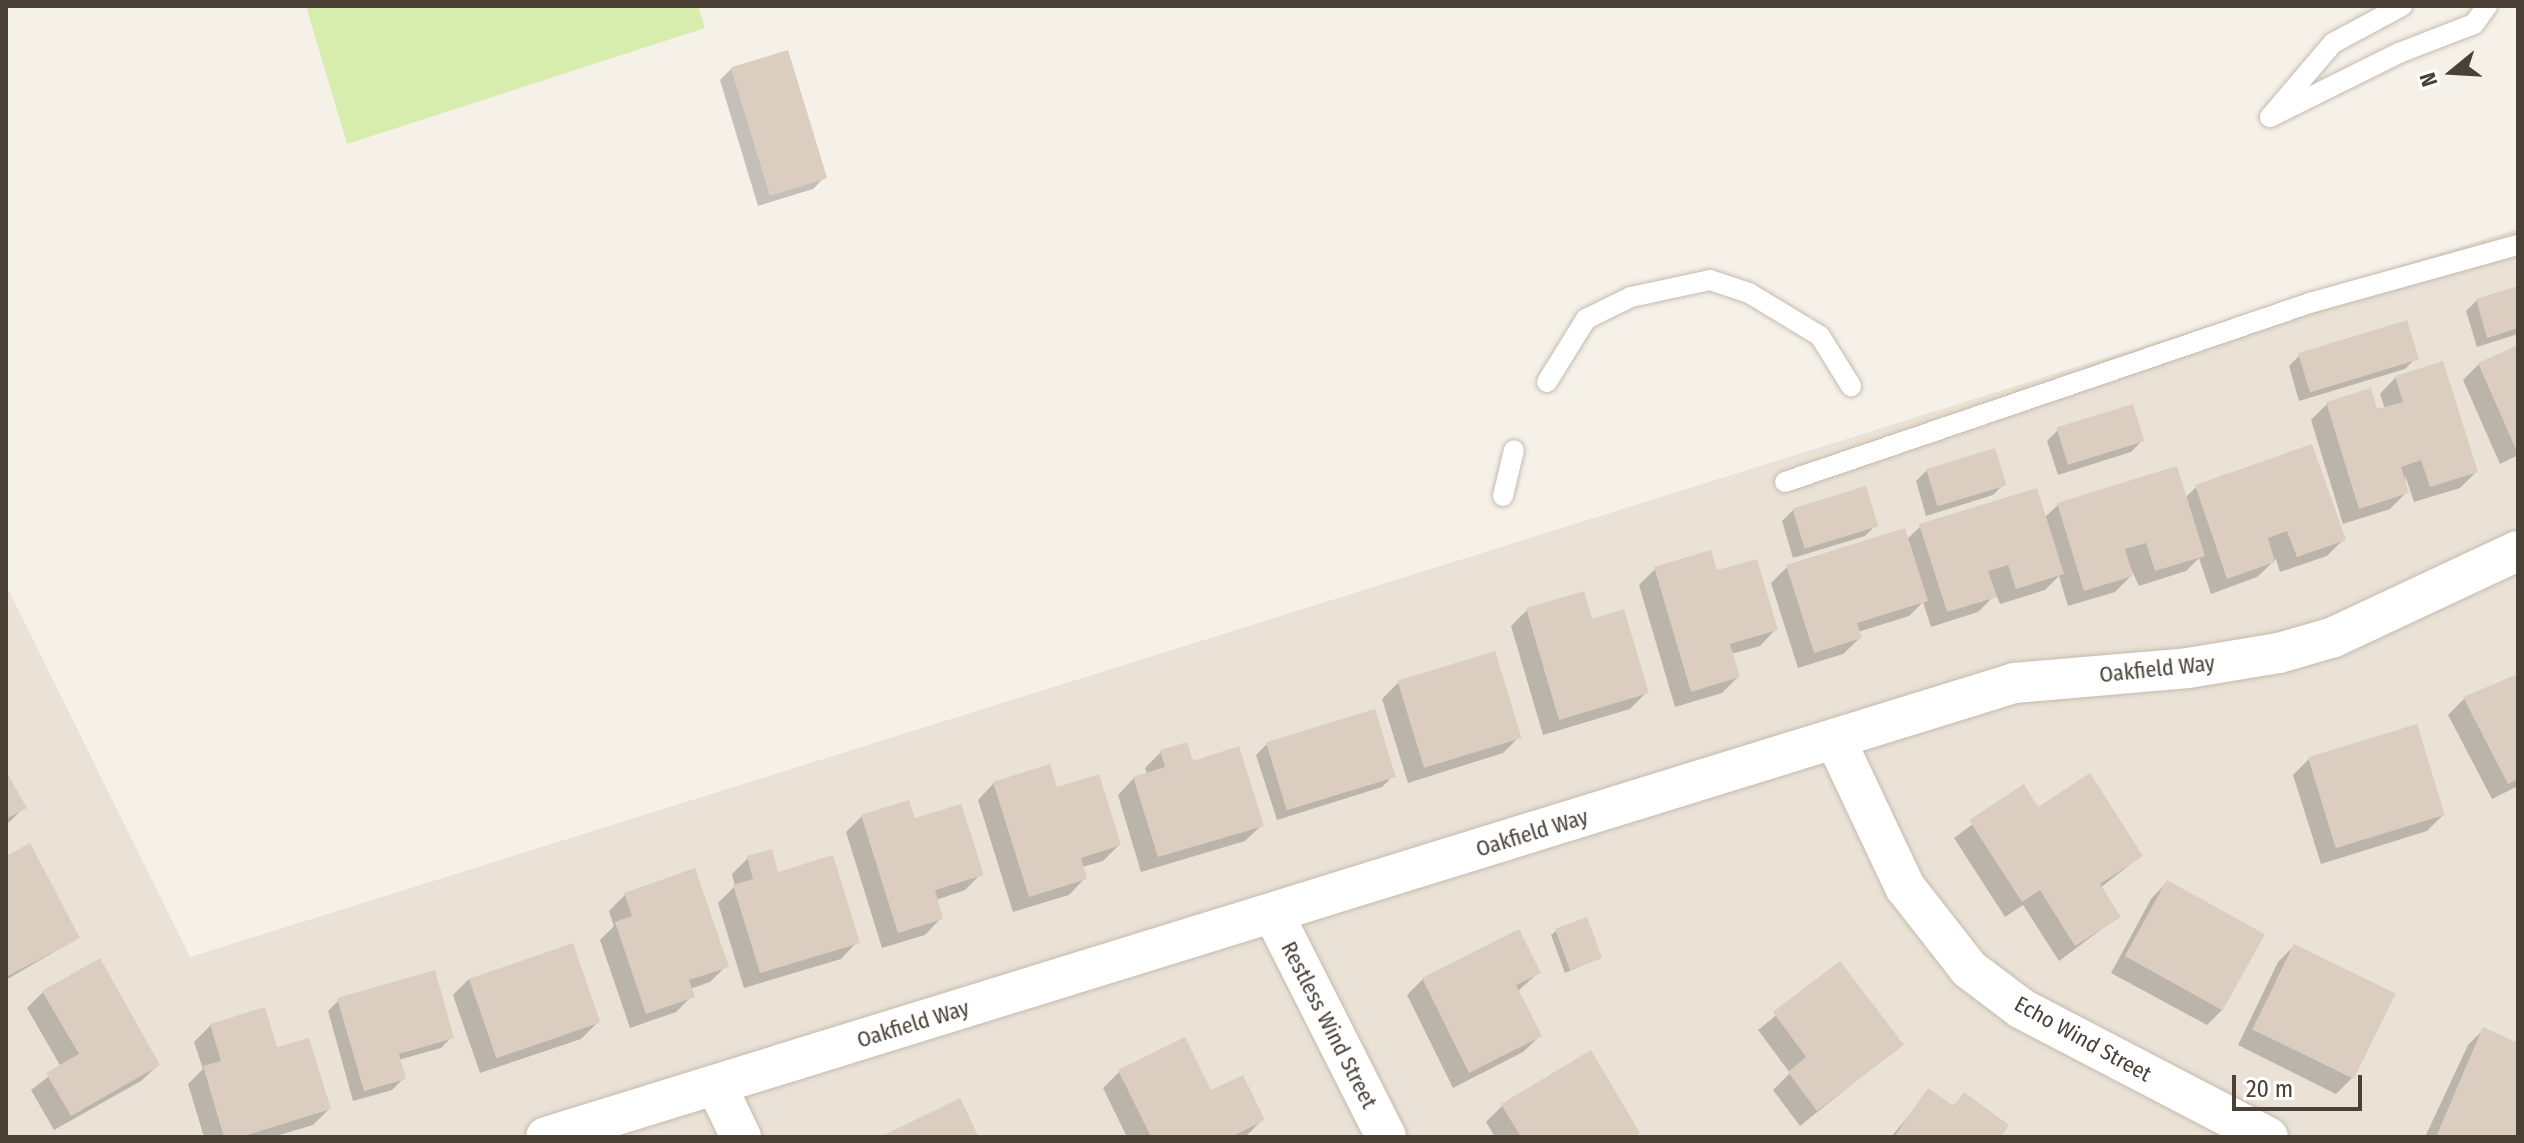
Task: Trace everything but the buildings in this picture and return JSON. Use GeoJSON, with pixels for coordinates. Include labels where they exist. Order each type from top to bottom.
{"type":"FeatureCollection","features":[{"type":"Feature","properties":{"kind":"street","name":"Oakfield Way"},"geometry":{"type":"LineString","coordinates":[[546,1137],[2014,683],[2188,668],[2279,653],[2388,616],[2518,551]]}},
{"type":"Feature","properties":{"kind":"street","name":"Echo Wind Street"},"geometry":{"type":"LineString","coordinates":[[1835,739],[1905,887],[1969,969],[2022,1009],[2268,1137]]}},
{"type":"Feature","properties":{"kind":"street","name":"Restless Wind Street"},"geometry":{"type":"LineString","coordinates":[[1273,913],[1386,1137]]}},
{"type":"Feature","properties":{"kind":"street"},"geometry":{"type":"LineString","coordinates":[[716,1085],[741,1137]]}},
{"type":"Feature","properties":{"kind":"lane"},"geometry":{"type":"LineString","coordinates":[[2402,6],[2333,43],[2270,117],[2399,53],[2474,24],[2487,6]]}},
{"type":"Feature","properties":{"kind":"lane"},"geometry":{"type":"LineString","coordinates":[[1785,482],[2310,303],[2518,245]]}},
{"type":"Feature","properties":{"kind":"lane"},"geometry":{"type":"LineString","coordinates":[[1547,382],[1586,319],[1631,297],[1710,280],[1749,293],[1820,336],[1851,386]]}},
{"type":"Feature","properties":{"kind":"lane"},"geometry":{"type":"LineString","coordinates":[[1503,496],[1514,450]]}},
{"type":"Feature","properties":{"kind":"shaded area"},"geometry":{"type":"Polygon","coordinates":[[[2518,229],[2518,1137],[6,1137],[6,585],[190,957],[2518,229]]]}},
{"type":"Feature","properties":{"kind":"green space"},"geometry":{"type":"Polygon","coordinates":[[[306,6],[698,6],[705,28],[347,144],[306,6]]]}}]}
